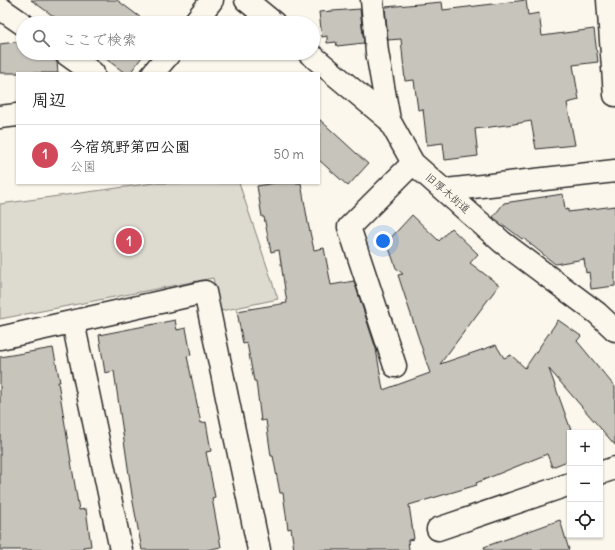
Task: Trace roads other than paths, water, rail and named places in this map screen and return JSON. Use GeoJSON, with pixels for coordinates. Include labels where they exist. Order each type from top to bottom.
{"type":"FeatureCollection","features":[{"type":"Feature","properties":{"kind":"street"},"geometry":{"type":"LineString","coordinates":[[199,16],[212,0]]}},
{"type":"Feature","properties":{"kind":"street"},"geometry":{"type":"LineString","coordinates":[[246,0],[265,16]]}},
{"type":"Feature","properties":{"kind":"street","name":"旧厚木街道"},"geometry":{"type":"LineString","coordinates":[[372,0],[377,52],[389,120],[413,163],[446,190],[502,242],[597,313],[615,330]]}},
{"type":"Feature","properties":{"kind":"street"},"geometry":{"type":"LineString","coordinates":[[608,0],[615,95]]}},
{"type":"Feature","properties":{"kind":"street"},"geometry":{"type":"LineString","coordinates":[[0,8],[16,19]]}},
{"type":"Feature","properties":{"kind":"street"},"geometry":{"type":"LineString","coordinates":[[75,60],[92,72]]}},
{"type":"Feature","properties":{"kind":"street"},"geometry":{"type":"LineString","coordinates":[[154,72],[164,60]]}},
{"type":"Feature","properties":{"kind":"street"},"geometry":{"type":"LineString","coordinates":[[317,60],[389,120]]}},
{"type":"Feature","properties":{"kind":"street"},"geometry":{"type":"LineString","coordinates":[[0,117],[16,115]]}},
{"type":"Feature","properties":{"kind":"street"},"geometry":{"type":"LineString","coordinates":[[395,366],[349,227],[413,163]]}},
{"type":"Feature","properties":{"kind":"street"},"geometry":{"type":"LineString","coordinates":[[446,190],[615,171]]}},
{"type":"Feature","properties":{"kind":"street"},"geometry":{"type":"LineString","coordinates":[[0,338],[205,292],[259,550]]}},
{"type":"Feature","properties":{"kind":"street"},"geometry":{"type":"LineString","coordinates":[[73,322],[121,550]]}},
{"type":"Feature","properties":{"kind":"street"},"geometry":{"type":"LineString","coordinates":[[603,472],[615,468]]}},
{"type":"Feature","properties":{"kind":"street"},"geometry":{"type":"LineString","coordinates":[[438,529],[567,485]]}},
{"type":"Feature","properties":{"kind":"place","name":"今宿筑野第四公園"},"geometry":{"type":"Point","coordinates":[129,241]}}]}
